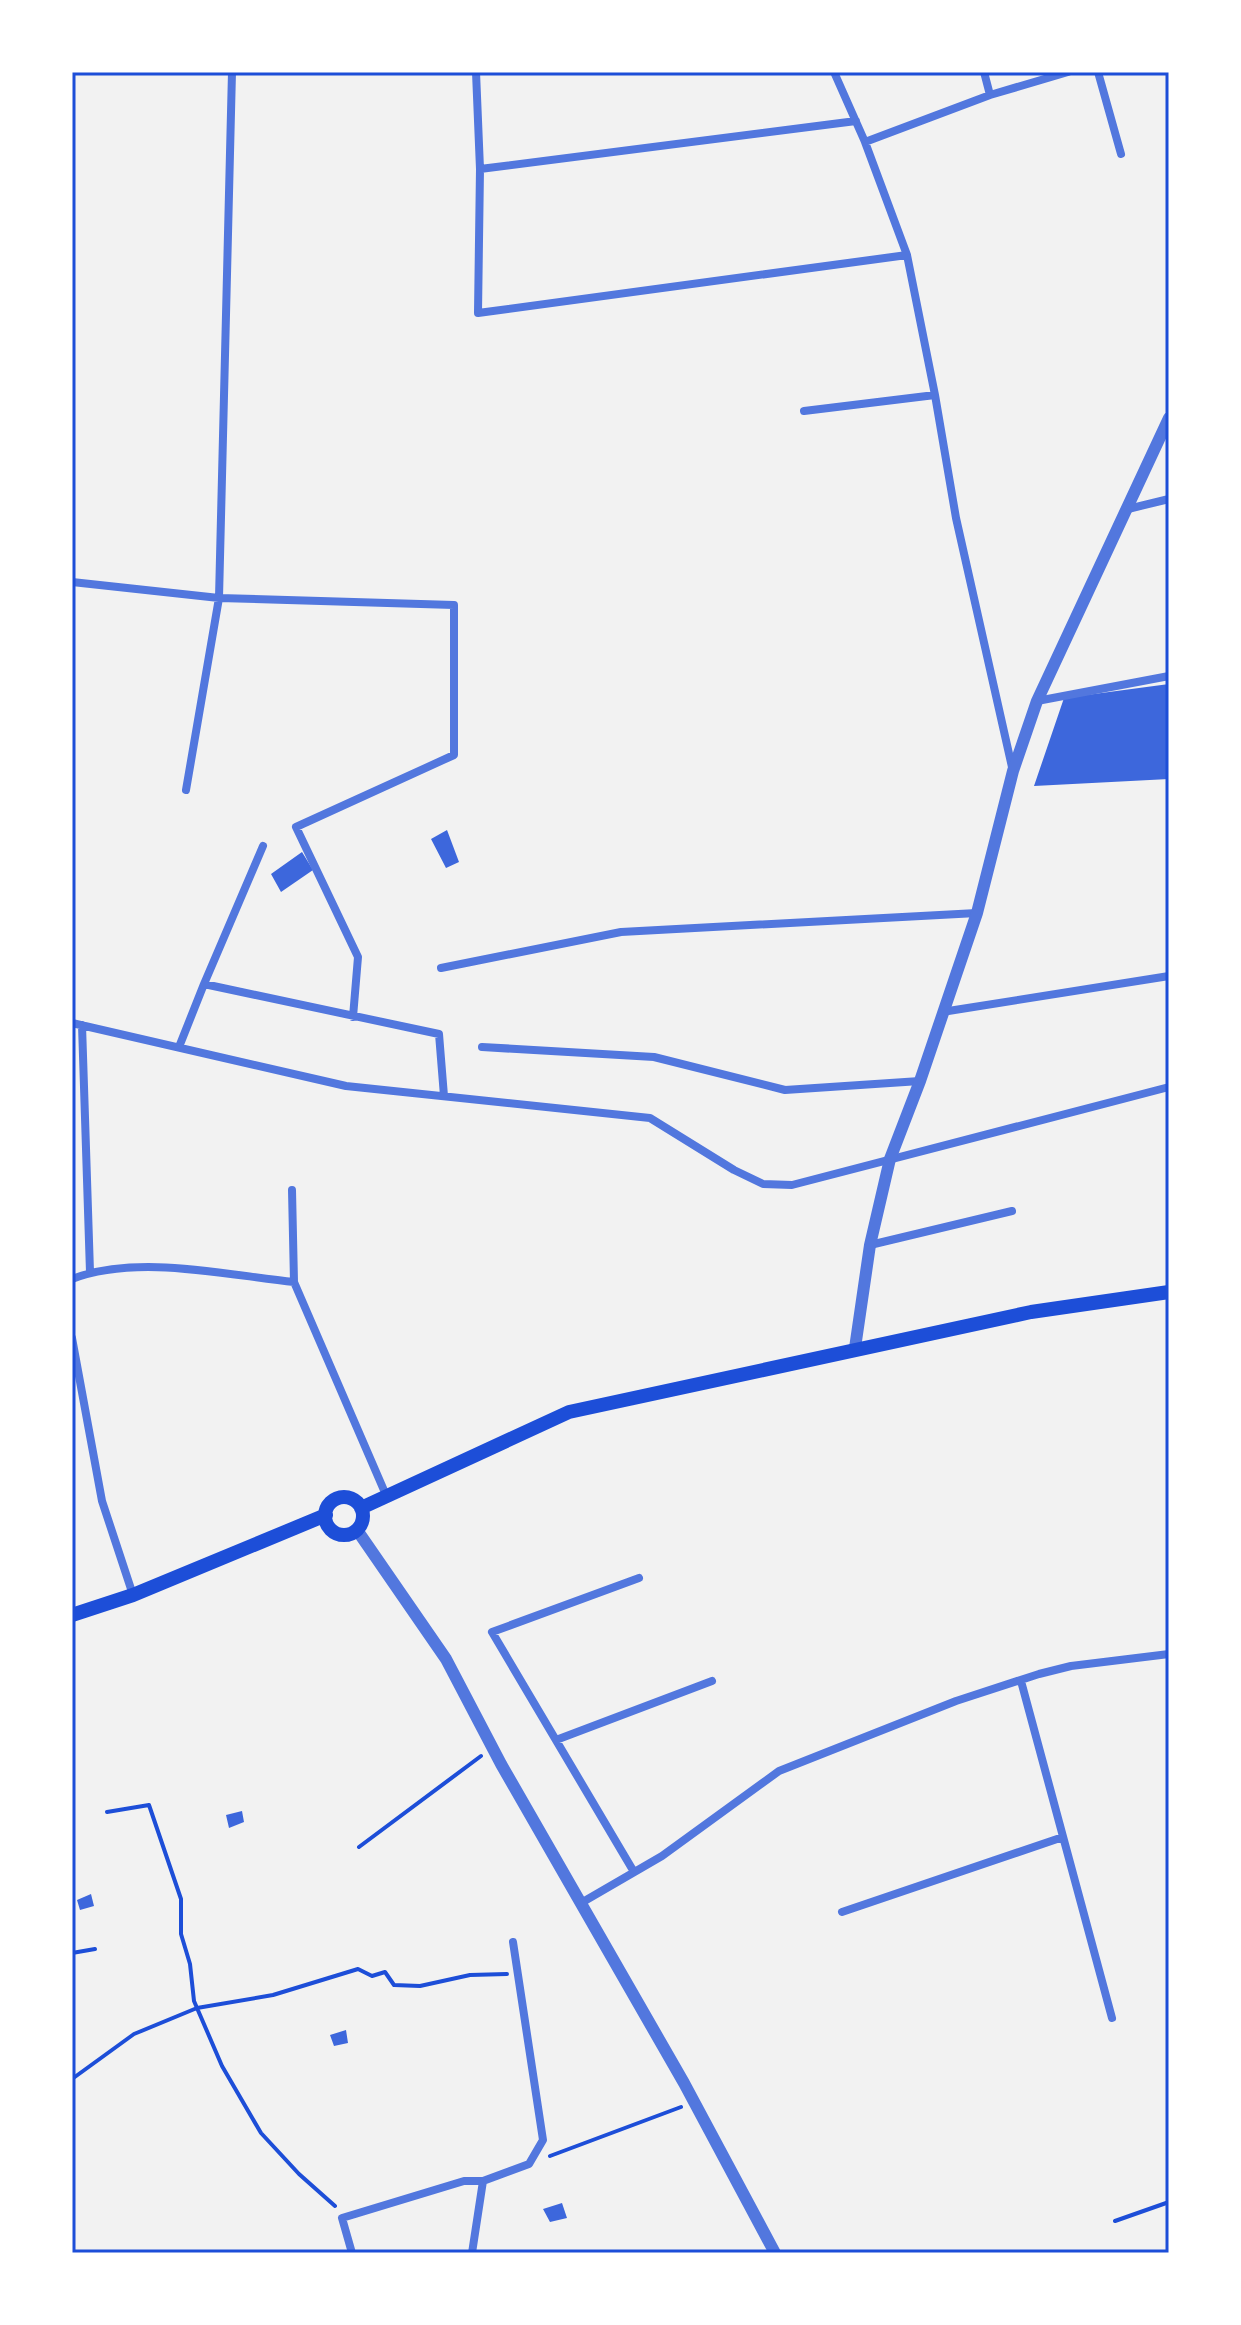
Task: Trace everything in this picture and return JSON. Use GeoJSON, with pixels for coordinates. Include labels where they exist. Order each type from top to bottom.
{"type":"FeatureCollection","features":[{"type":"Feature","properties":{"kind":"main road"},"geometry":{"type":"LineString","coordinates":[[361,1508],[569,1412],[1031,1312],[1169,1292]]}},
{"type":"Feature","properties":{"kind":"main road"},"geometry":{"type":"LineString","coordinates":[[343,1498],[355,1501],[361,1508],[363,1521],[357,1530],[345,1535],[331,1529],[326,1515],[331,1503],[343,1498]]}},
{"type":"Feature","properties":{"kind":"main road"},"geometry":{"type":"LineString","coordinates":[[72,1615],[133,1595],[326,1515]]}},
{"type":"Feature","properties":{"kind":"street"},"geometry":{"type":"LineString","coordinates":[[186,790],[219,598],[232,72]]}},
{"type":"Feature","properties":{"kind":"street"},"geometry":{"type":"LineString","coordinates":[[476,72],[480,169],[478,313],[907,255]]}},
{"type":"Feature","properties":{"kind":"street"},"geometry":{"type":"LineString","coordinates":[[834,72],[865,142],[907,255],[956,518],[1013,771]]}},
{"type":"Feature","properties":{"kind":"street"},"geometry":{"type":"LineString","coordinates":[[984,72],[990,95]]}},
{"type":"Feature","properties":{"kind":"street"},"geometry":{"type":"LineString","coordinates":[[865,142],[990,95],[1068,72]]}},
{"type":"Feature","properties":{"kind":"street"},"geometry":{"type":"LineString","coordinates":[[1098,72],[1121,154]]}},
{"type":"Feature","properties":{"kind":"street"},"geometry":{"type":"LineString","coordinates":[[480,169],[856,121]]}},
{"type":"Feature","properties":{"kind":"street"},"geometry":{"type":"LineString","coordinates":[[804,411],[935,395]]}},
{"type":"Feature","properties":{"kind":"street"},"geometry":{"type":"LineString","coordinates":[[855,1348],[870,1245],[890,1159],[977,913],[1013,771],[1037,701],[1169,418]]}},
{"type":"Feature","properties":{"kind":"street"},"geometry":{"type":"LineString","coordinates":[[1128,509],[1169,499]]}},
{"type":"Feature","properties":{"kind":"street"},"geometry":{"type":"LineString","coordinates":[[72,582],[219,598],[454,605],[454,755],[296,827],[358,957],[353,1017]]}},
{"type":"Feature","properties":{"kind":"street"},"geometry":{"type":"LineString","coordinates":[[1037,701],[1169,676]]}},
{"type":"Feature","properties":{"kind":"street"},"geometry":{"type":"LineString","coordinates":[[179,1047],[263,846]]}},
{"type":"Feature","properties":{"kind":"street"},"geometry":{"type":"LineString","coordinates":[[441,968],[621,932],[977,913]]}},
{"type":"Feature","properties":{"kind":"street"},"geometry":{"type":"LineString","coordinates":[[942,1012],[1169,976]]}},
{"type":"Feature","properties":{"kind":"street"},"geometry":{"type":"LineString","coordinates":[[204,984],[439,1034],[444,1096]]}},
{"type":"Feature","properties":{"kind":"street"},"geometry":{"type":"LineString","coordinates":[[72,1023],[346,1086],[650,1118],[734,1170],[763,1184],[792,1185],[1169,1087]]}},
{"type":"Feature","properties":{"kind":"street"},"geometry":{"type":"LineString","coordinates":[[82,1025],[90,1272]]}},
{"type":"Feature","properties":{"kind":"street"},"geometry":{"type":"LineString","coordinates":[[482,1047],[654,1057],[785,1090],[920,1081]]}},
{"type":"Feature","properties":{"kind":"street"},"geometry":{"type":"LineString","coordinates":[[72,1107],[83,1106]]}},
{"type":"Feature","properties":{"kind":"street"},"geometry":{"type":"LineString","coordinates":[[292,1190],[294,1282],[386,1495]]}},
{"type":"Feature","properties":{"kind":"street"},"geometry":{"type":"LineString","coordinates":[[870,1245],[1012,1211]]}},
{"type":"Feature","properties":{"kind":"street"},"geometry":{"type":"LineString","coordinates":[[72,1279],[90,1272],[153,1267],[294,1282]]}},
{"type":"Feature","properties":{"kind":"street"},"geometry":{"type":"LineString","coordinates":[[72,1338],[102,1501],[133,1595]]}},
{"type":"Feature","properties":{"kind":"street"},"geometry":{"type":"LineString","coordinates":[[357,1530],[446,1659],[775,2253]]}},
{"type":"Feature","properties":{"kind":"street"},"geometry":{"type":"LineString","coordinates":[[634,1872],[492,1632],[639,1578]]}},
{"type":"Feature","properties":{"kind":"street"},"geometry":{"type":"LineString","coordinates":[[581,1903],[662,1856],[779,1771],[956,1701],[1021,1681],[1071,1666],[1169,1654]]}},
{"type":"Feature","properties":{"kind":"street"},"geometry":{"type":"LineString","coordinates":[[556,1740],[712,1681]]}},
{"type":"Feature","properties":{"kind":"street"},"geometry":{"type":"LineString","coordinates":[[1021,1681],[1112,2018]]}},
{"type":"Feature","properties":{"kind":"street"},"geometry":{"type":"LineString","coordinates":[[842,1912],[1063,1837]]}},
{"type":"Feature","properties":{"kind":"street"},"geometry":{"type":"LineString","coordinates":[[352,2253],[342,2218],[464,2181],[483,2181],[529,2164],[543,2140],[513,1942]]}},
{"type":"Feature","properties":{"kind":"street"},"geometry":{"type":"LineString","coordinates":[[472,2253],[483,2181]]}},
{"type":"Feature","properties":{"kind":"path"},"geometry":{"type":"LineString","coordinates":[[359,1847],[493,1747]]}},
{"type":"Feature","properties":{"kind":"path"},"geometry":{"type":"LineString","coordinates":[[107,1812],[149,1805],[181,1899],[181,1934],[190,1964],[194,2001],[222,2066],[261,2133],[299,2174],[332,2201],[342,2218]]}},
{"type":"Feature","properties":{"kind":"path"},"geometry":{"type":"LineString","coordinates":[[72,1953],[95,1949]]}},
{"type":"Feature","properties":{"kind":"path"},"geometry":{"type":"LineString","coordinates":[[72,2079],[134,2034],[197,2008],[273,1995],[358,1969],[372,1976],[385,1972],[394,1985],[420,1986],[470,1975],[518,1974]]}},
{"type":"Feature","properties":{"kind":"path"},"geometry":{"type":"LineString","coordinates":[[529,2164],[693,2103]]}},
{"type":"Feature","properties":{"kind":"path"},"geometry":{"type":"LineString","coordinates":[[1115,2221],[1169,2202]]}},
{"type":"Feature","properties":{"kind":"building"},"geometry":{"type":"Polygon","coordinates":[[[1169,684],[1169,779],[1034,786],[1064,698],[1169,684]]]}},
{"type":"Feature","properties":{"kind":"building"},"geometry":{"type":"Polygon","coordinates":[[[447,830],[459,862],[446,868],[431,839],[447,830]]]}},
{"type":"Feature","properties":{"kind":"building"},"geometry":{"type":"Polygon","coordinates":[[[302,852],[313,870],[281,892],[271,874],[302,852]]]}},
{"type":"Feature","properties":{"kind":"building"},"geometry":{"type":"Polygon","coordinates":[[[242,1811],[244,1822],[229,1828],[226,1815],[242,1811]]]}},
{"type":"Feature","properties":{"kind":"building"},"geometry":{"type":"Polygon","coordinates":[[[91,1894],[94,1906],[80,1910],[77,1900],[91,1894]]]}},
{"type":"Feature","properties":{"kind":"building"},"geometry":{"type":"Polygon","coordinates":[[[346,2030],[348,2043],[334,2046],[330,2035],[346,2030]]]}},
{"type":"Feature","properties":{"kind":"building"},"geometry":{"type":"Polygon","coordinates":[[[562,2203],[567,2218],[550,2222],[543,2209],[562,2203]]]}}]}
